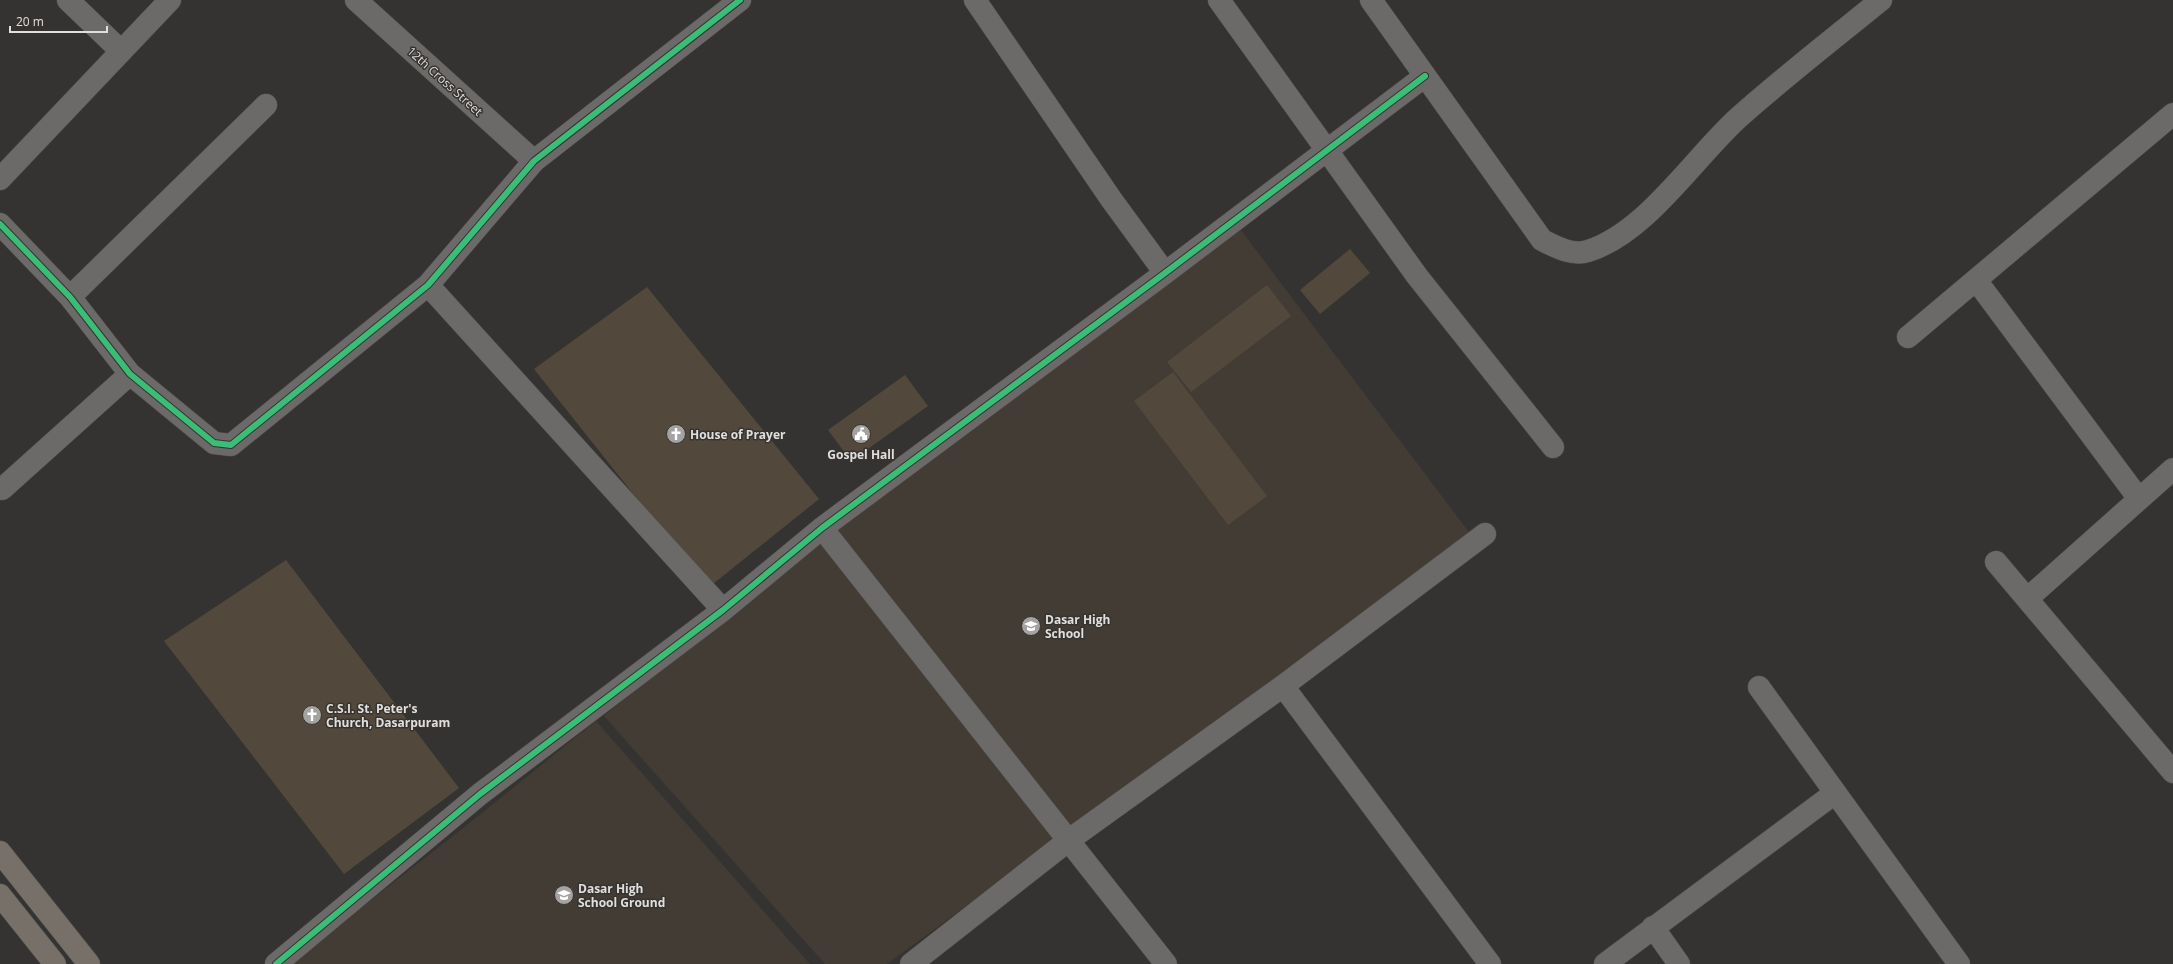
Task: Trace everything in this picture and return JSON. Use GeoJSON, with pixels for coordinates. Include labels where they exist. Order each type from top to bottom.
{"type":"FeatureCollection","features":[{"type":"Feature","properties":{"kind":"highway"},"geometry":{"type":"LineString","coordinates":[[0,852],[89,964]]}},
{"type":"Feature","properties":{"kind":"highway"},"geometry":{"type":"LineString","coordinates":[[0,895],[55,964]]}},
{"type":"Feature","properties":{"kind":"street"},"geometry":{"type":"LineString","coordinates":[[68,0],[121,51]]}},
{"type":"Feature","properties":{"kind":"street"},"geometry":{"type":"LineString","coordinates":[[0,179],[170,0]]}},
{"type":"Feature","properties":{"kind":"street","name":"12th Cross Street"},"geometry":{"type":"LineString","coordinates":[[356,0],[534,161]]}},
{"type":"Feature","properties":{"kind":"street"},"geometry":{"type":"LineString","coordinates":[[0,224],[70,297],[130,374],[214,443],[230,445],[428,285],[534,161],[740,0]]}},
{"type":"Feature","properties":{"kind":"street"},"geometry":{"type":"LineString","coordinates":[[975,0],[1084,160],[1165,273]]}},
{"type":"Feature","properties":{"kind":"street"},"geometry":{"type":"LineString","coordinates":[[1219,0],[1417,276],[1553,447]]}},
{"type":"Feature","properties":{"kind":"street"},"geometry":{"type":"LineString","coordinates":[[1371,0],[1542,240],[1567,252],[1586,252],[1619,237],[1665,196],[1738,118],[1880,0]]}},
{"type":"Feature","properties":{"kind":"street"},"geometry":{"type":"LineString","coordinates":[[276,964],[480,794],[723,610],[822,528],[1165,273],[1425,76]]}},
{"type":"Feature","properties":{"kind":"street"},"geometry":{"type":"LineString","coordinates":[[70,297],[266,106]]}},
{"type":"Feature","properties":{"kind":"street"},"geometry":{"type":"LineString","coordinates":[[1908,337],[2173,114]]}},
{"type":"Feature","properties":{"kind":"street"},"geometry":{"type":"LineString","coordinates":[[1976,280],[2139,499]]}},
{"type":"Feature","properties":{"kind":"street"},"geometry":{"type":"LineString","coordinates":[[428,285],[723,610]]}},
{"type":"Feature","properties":{"kind":"street"},"geometry":{"type":"LineString","coordinates":[[1,489],[130,374]]}},
{"type":"Feature","properties":{"kind":"street"},"geometry":{"type":"LineString","coordinates":[[2027,599],[2173,469]]}},
{"type":"Feature","properties":{"kind":"street"},"geometry":{"type":"LineString","coordinates":[[822,528],[1166,964]]}},
{"type":"Feature","properties":{"kind":"street"},"geometry":{"type":"LineString","coordinates":[[911,964],[1068,840],[1283,686],[1485,534]]}},
{"type":"Feature","properties":{"kind":"street"},"geometry":{"type":"LineString","coordinates":[[1996,562],[2173,772]]}},
{"type":"Feature","properties":{"kind":"street"},"geometry":{"type":"LineString","coordinates":[[1283,686],[1490,964]]}},
{"type":"Feature","properties":{"kind":"street"},"geometry":{"type":"LineString","coordinates":[[1759,687],[1959,964]]}},
{"type":"Feature","properties":{"kind":"street"},"geometry":{"type":"LineString","coordinates":[[1605,964],[1835,793]]}},
{"type":"Feature","properties":{"kind":"street"},"geometry":{"type":"LineString","coordinates":[[1653,927],[1679,964]]}},
{"type":"Feature","properties":{"kind":"shaded area","name":"Dasar High School"},"geometry":{"type":"Polygon","coordinates":[[[1237,225],[1472,536],[887,964],[825,964],[604,716],[832,529],[1237,225]]]}},
{"type":"Feature","properties":{"kind":"shaded area","name":"Dasar High School Ground"},"geometry":{"type":"Polygon","coordinates":[[[596,721],[810,964],[289,964],[467,825],[596,721]]]}},
{"type":"Feature","properties":{"kind":"building"},"geometry":{"type":"Polygon","coordinates":[[[1350,249],[1370,273],[1320,314],[1300,290],[1350,249]]]}},
{"type":"Feature","properties":{"kind":"building"},"geometry":{"type":"Polygon","coordinates":[[[1267,285],[1291,316],[1191,392],[1167,362],[1267,285]]]}},
{"type":"Feature","properties":{"kind":"building","name":"House of Prayer"},"geometry":{"type":"Polygon","coordinates":[[[647,287],[819,499],[708,588],[534,369],[647,287]]]}},
{"type":"Feature","properties":{"kind":"building"},"geometry":{"type":"Polygon","coordinates":[[[1173,372],[1267,496],[1228,525],[1134,401],[1173,372]]]}},
{"type":"Feature","properties":{"kind":"building"},"geometry":{"type":"Polygon","coordinates":[[[905,375],[928,406],[851,461],[828,430],[905,375]]]}},
{"type":"Feature","properties":{"kind":"building","name":"C.S.I. St. Peter's Church, Dasarpuram"},"geometry":{"type":"Polygon","coordinates":[[[286,560],[459,788],[344,874],[164,641],[286,560]]]}},
{"type":"Feature","properties":{"kind":"cycle path"},"geometry":{"type":"LineString","coordinates":[[0,224],[70,297],[130,374],[214,443],[231,445],[428,285],[534,161],[740,0]]}},
{"type":"Feature","properties":{"kind":"cycle path"},"geometry":{"type":"LineString","coordinates":[[276,964],[480,794],[723,610],[822,528],[1165,273],[1425,76]]}},
{"type":"Feature","properties":{"kind":"place","name":"House of Prayer"},"geometry":{"type":"Point","coordinates":[676,434]}},
{"type":"Feature","properties":{"kind":"place","name":"Gospel Hall"},"geometry":{"type":"Point","coordinates":[861,434]}},
{"type":"Feature","properties":{"kind":"place","name":"Dasar High School"},"geometry":{"type":"Point","coordinates":[1031,626]}},
{"type":"Feature","properties":{"kind":"place","name":"C.S.I. St. Peter's Church, Dasarpuram"},"geometry":{"type":"Point","coordinates":[312,715]}},
{"type":"Feature","properties":{"kind":"place","name":"Dasar High School Ground"},"geometry":{"type":"Point","coordinates":[564,895]}}]}
